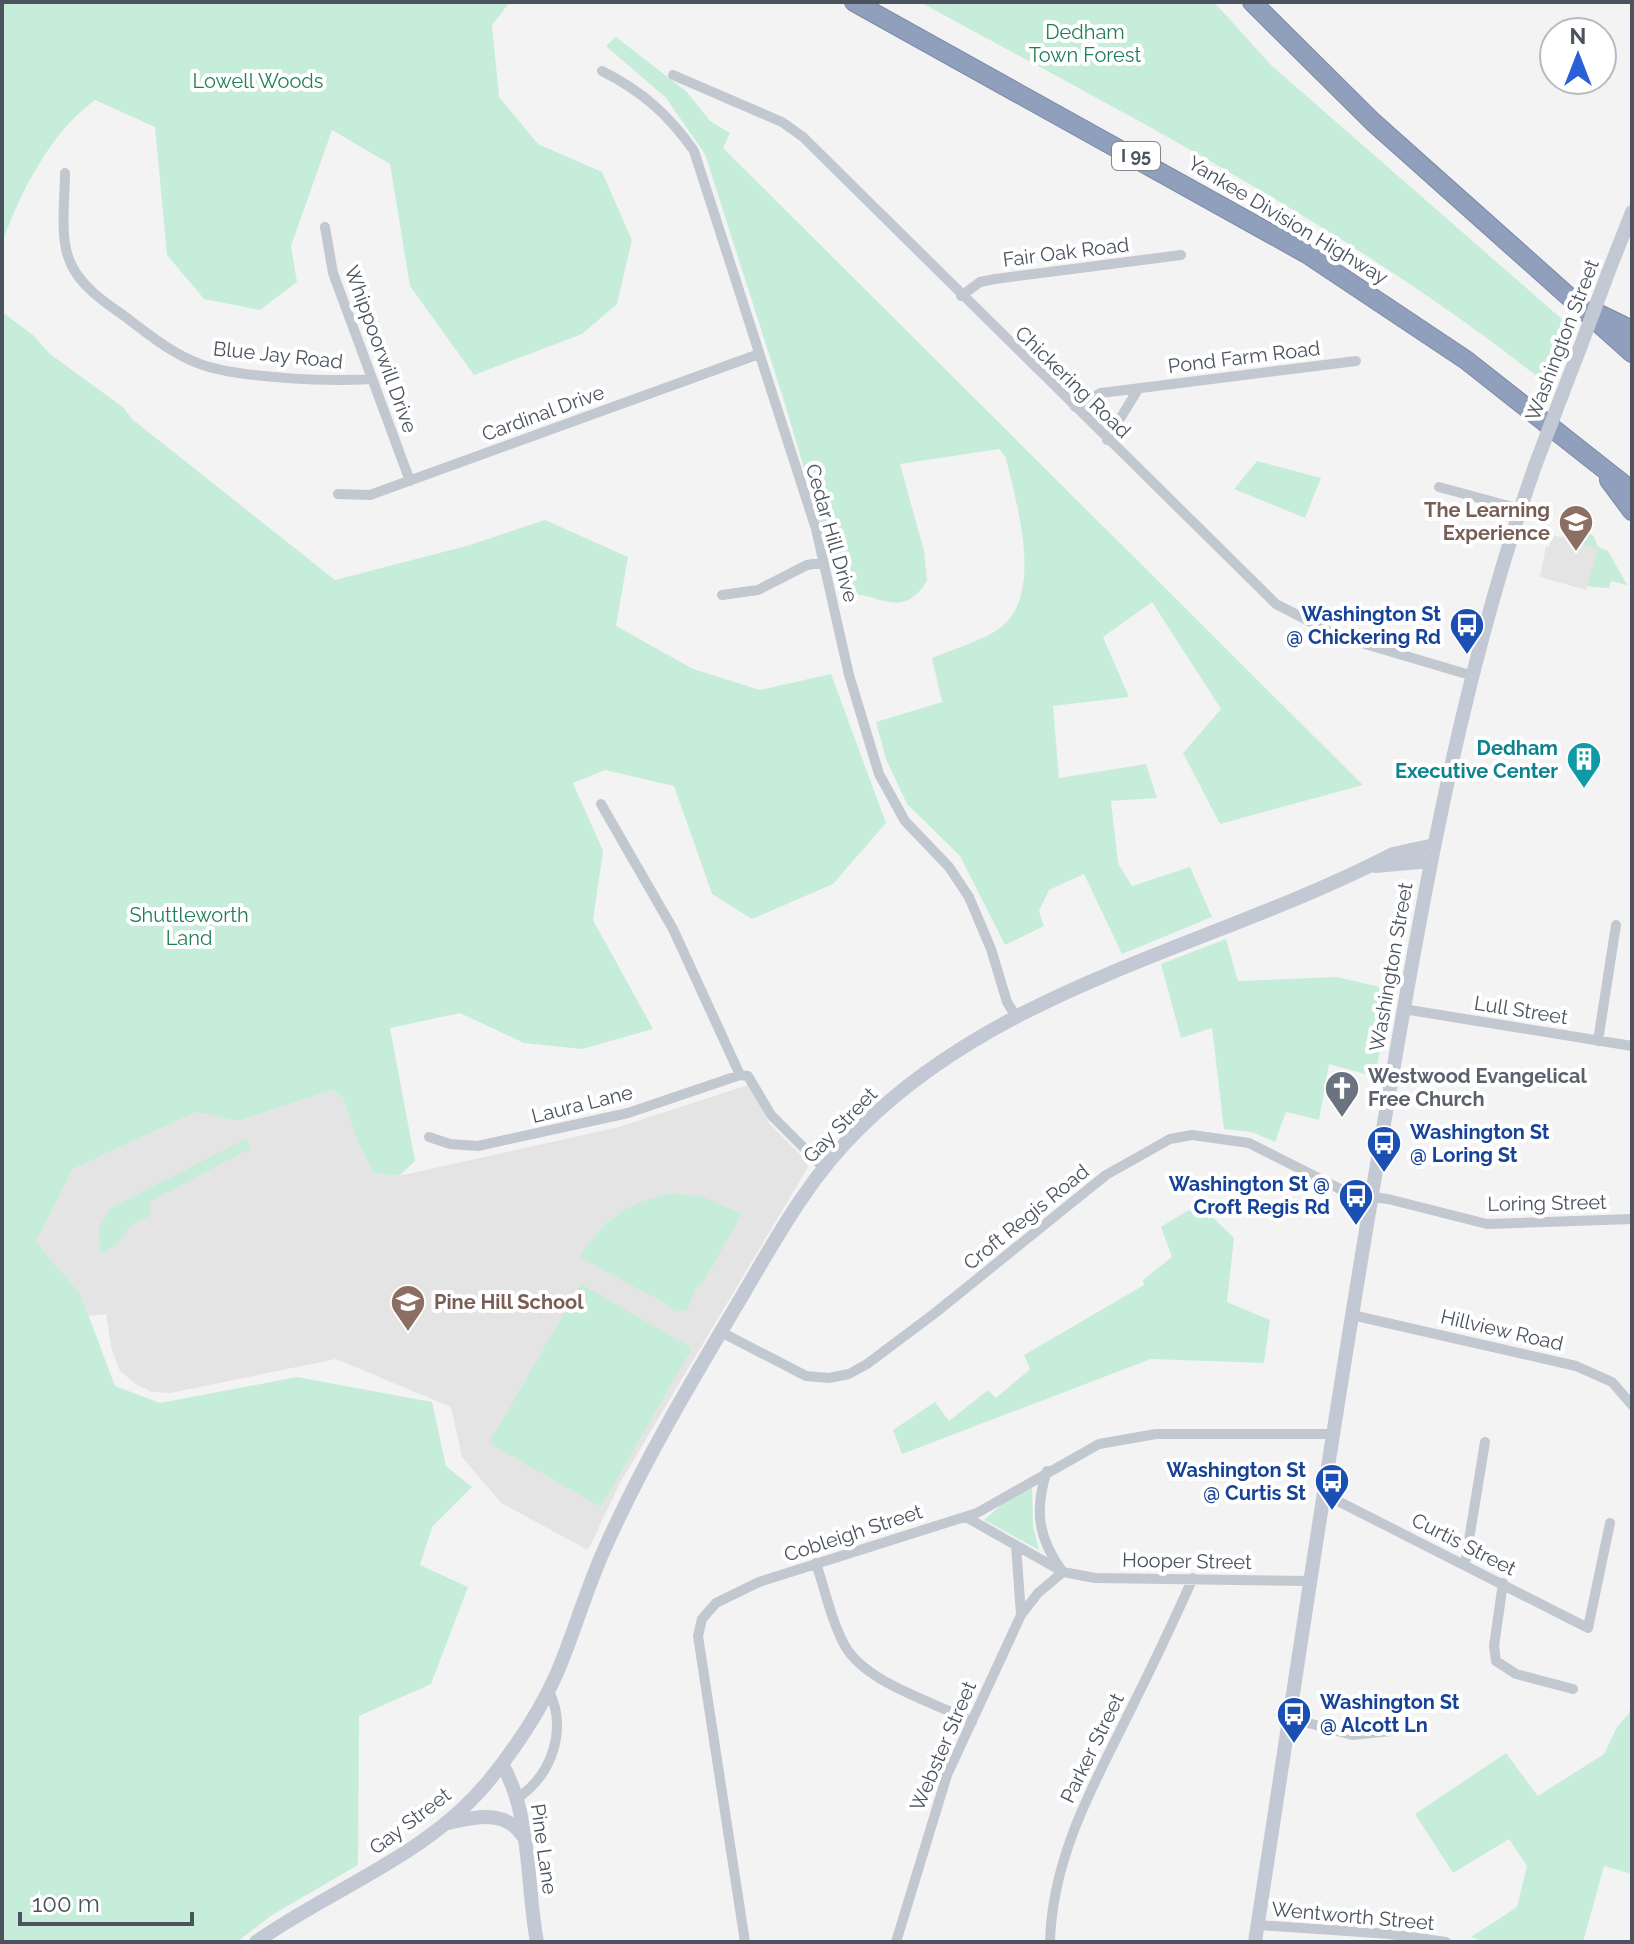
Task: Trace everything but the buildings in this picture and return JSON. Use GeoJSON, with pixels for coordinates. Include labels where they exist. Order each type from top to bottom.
{"type":"FeatureCollection","features":[{"type":"Feature","properties":{"kind":"highway","name":"Yankee Division Highway"},"geometry":{"type":"LineString","coordinates":[[854,2],[1299,249],[1466,360],[1632,491]]}},
{"type":"Feature","properties":{"kind":"highway"},"geometry":{"type":"LineString","coordinates":[[1252,2],[1373,122],[1632,353]]}},
{"type":"Feature","properties":{"kind":"highway"},"geometry":{"type":"LineString","coordinates":[[1575,302],[1632,330]]}},
{"type":"Feature","properties":{"kind":"highway"},"geometry":{"type":"LineString","coordinates":[[1593,459],[1632,511]]}},
{"type":"Feature","properties":{"kind":"street","name":"Cedar Hill Drive"},"geometry":{"type":"LineString","coordinates":[[602,71],[636,88],[655,104],[694,151],[825,562],[849,675],[879,774],[905,821],[949,867],[969,897],[991,949],[1004,994],[1017,1018]]}},
{"type":"Feature","properties":{"kind":"street","name":"Chickering Road"},"geometry":{"type":"LineString","coordinates":[[673,75],[782,122],[803,137],[1259,590],[1294,616],[1360,644],[1470,675]]}},
{"type":"Feature","properties":{"kind":"street","name":"Blue Jay Road"},"geometry":{"type":"LineString","coordinates":[[65,173],[66,241],[70,263],[81,281],[181,356],[202,365],[229,370],[340,381],[371,379]]}},
{"type":"Feature","properties":{"kind":"street","name":"Washington Street"},"geometry":{"type":"LineString","coordinates":[[1255,1942],[1370,1198],[1434,845],[1470,675],[1535,466],[1632,212]]}},
{"type":"Feature","properties":{"kind":"street","name":"Whippoorwill Drive"},"geometry":{"type":"LineString","coordinates":[[325,227],[333,273],[410,481]]}},
{"type":"Feature","properties":{"kind":"street","name":"Fair Oak Road"},"geometry":{"type":"LineString","coordinates":[[961,296],[980,282],[995,279],[1181,255]]}},
{"type":"Feature","properties":{"kind":"street","name":"Cardinal Drive"},"geometry":{"type":"LineString","coordinates":[[338,494],[370,495],[759,354]]}},
{"type":"Feature","properties":{"kind":"street","name":"Pond Farm Road"},"geometry":{"type":"LineString","coordinates":[[1075,407],[1091,395],[1356,361]]}},
{"type":"Feature","properties":{"kind":"street"},"geometry":{"type":"LineString","coordinates":[[1107,440],[1137,391]]}},
{"type":"Feature","properties":{"kind":"street"},"geometry":{"type":"LineString","coordinates":[[1439,487],[1520,509]]}},
{"type":"Feature","properties":{"kind":"street"},"geometry":{"type":"LineString","coordinates":[[722,595],[758,590],[807,565],[825,562]]}},
{"type":"Feature","properties":{"kind":"street"},"geometry":{"type":"LineString","coordinates":[[601,804],[673,929],[740,1075],[748,1076],[771,1115],[823,1167]]}},
{"type":"Feature","properties":{"kind":"street","name":"Gay Street"},"geometry":{"type":"LineString","coordinates":[[256,1942],[390,1863],[447,1823],[502,1764],[548,1689],[630,1494],[721,1332],[823,1167],[894,1097],[945,1061],[1017,1018],[1138,959],[1413,847],[1434,845]]}},
{"type":"Feature","properties":{"kind":"street","name":"Gay Street"},"geometry":{"type":"LineString","coordinates":[[1367,867],[1431,861]]}},
{"type":"Feature","properties":{"kind":"street"},"geometry":{"type":"LineString","coordinates":[[1598,1041],[1616,925]]}},
{"type":"Feature","properties":{"kind":"street","name":"Lull Street"},"geometry":{"type":"LineString","coordinates":[[1403,1009],[1632,1046]]}},
{"type":"Feature","properties":{"kind":"street","name":"Laura Lane"},"geometry":{"type":"LineString","coordinates":[[429,1137],[450,1144],[478,1146],[628,1113],[740,1075]]}},
{"type":"Feature","properties":{"kind":"street","name":"Croft Regis Road"},"geometry":{"type":"LineString","coordinates":[[721,1332],[806,1376],[829,1378],[849,1374],[935,1313],[1106,1175],[1170,1139],[1192,1135],[1249,1143],[1340,1190],[1370,1198]]}},
{"type":"Feature","properties":{"kind":"street","name":"Loring Street"},"geometry":{"type":"LineString","coordinates":[[1370,1198],[1487,1224],[1632,1219]]}},
{"type":"Feature","properties":{"kind":"street","name":"Hillview Road"},"geometry":{"type":"LineString","coordinates":[[1352,1315],[1576,1366],[1612,1382],[1632,1405]]}},
{"type":"Feature","properties":{"kind":"street","name":"Cobleigh Street"},"geometry":{"type":"LineString","coordinates":[[745,1942],[698,1636],[702,1619],[716,1603],[759,1582],[966,1517],[996,1504],[1047,1471],[1099,1444],[1126,1437],[1333,1434]]}},
{"type":"Feature","properties":{"kind":"street"},"geometry":{"type":"LineString","coordinates":[[1465,1564],[1485,1442]]}},
{"type":"Feature","properties":{"kind":"street"},"geometry":{"type":"LineString","coordinates":[[1047,1471],[1039,1503],[1039,1525],[1048,1549],[1063,1572]]}},
{"type":"Feature","properties":{"kind":"street","name":"Curtis Street"},"geometry":{"type":"LineString","coordinates":[[1324,1494],[1588,1628],[1610,1523]]}},
{"type":"Feature","properties":{"kind":"street","name":"Hooper Street"},"geometry":{"type":"LineString","coordinates":[[966,1517],[1063,1572],[1095,1578],[1310,1581]]}},
{"type":"Feature","properties":{"kind":"street","name":"Webster Street"},"geometry":{"type":"LineString","coordinates":[[1016,1545],[1021,1615]]}},
{"type":"Feature","properties":{"kind":"street"},"geometry":{"type":"LineString","coordinates":[[816,1563],[836,1626],[847,1649],[867,1668],[904,1691],[972,1722]]}},
{"type":"Feature","properties":{"kind":"street","name":"Webster Street"},"geometry":{"type":"LineString","coordinates":[[896,1942],[947,1775],[1021,1615],[1038,1593],[1063,1572]]}},
{"type":"Feature","properties":{"kind":"street","name":"Parker Street"},"geometry":{"type":"LineString","coordinates":[[1050,1942],[1052,1905],[1059,1875],[1082,1808],[1193,1578]]}},
{"type":"Feature","properties":{"kind":"street"},"geometry":{"type":"LineString","coordinates":[[1503,1583],[1494,1646],[1496,1661],[1516,1674],[1573,1689]]}},
{"type":"Feature","properties":{"kind":"street"},"geometry":{"type":"LineString","coordinates":[[516,1799],[539,1780],[551,1760],[558,1708],[548,1689]]}},
{"type":"Feature","properties":{"kind":"street"},"geometry":{"type":"LineString","coordinates":[[1290,1718],[1352,1735],[1391,1731]]}},
{"type":"Feature","properties":{"kind":"street","name":"Pine Lane"},"geometry":{"type":"LineString","coordinates":[[502,1764],[516,1799],[524,1838],[537,1942]]}},
{"type":"Feature","properties":{"kind":"street"},"geometry":{"type":"LineString","coordinates":[[447,1823],[499,1817],[510,1821],[524,1838]]}},
{"type":"Feature","properties":{"kind":"street","name":"Wentworth Street"},"geometry":{"type":"LineString","coordinates":[[1258,1925],[1446,1942]]}},
{"type":"Feature","properties":{"kind":"shaded area","name":"The Learning Experience"},"geometry":{"type":"Polygon","coordinates":[[[1569,517],[1594,537],[1598,547],[1608,551],[1627,585],[1611,581],[1609,588],[1587,586],[1586,590],[1540,577],[1546,546],[1549,547],[1552,535],[1563,538],[1569,517]]]}},
{"type":"Feature","properties":{"kind":"shaded area","name":"Pine Hill School"},"geometry":{"type":"Polygon","coordinates":[[[748,1085],[769,1123],[806,1160],[808,1167],[620,1483],[588,1550],[501,1503],[462,1457],[451,1407],[336,1359],[170,1393],[152,1392],[137,1385],[120,1371],[112,1351],[106,1314],[89,1316],[80,1293],[36,1242],[73,1169],[196,1112],[239,1121],[332,1090],[343,1098],[357,1141],[374,1173],[399,1176],[619,1127],[748,1085]]]}},
{"type":"Feature","properties":{"kind":"green space","name":"Lowell Woods"},"geometry":{"type":"Polygon","coordinates":[[[2,2],[510,2],[492,25],[499,97],[538,144],[602,172],[632,240],[617,304],[582,334],[474,375],[410,286],[390,164],[332,130],[291,246],[297,282],[260,310],[204,299],[167,255],[155,127],[95,100],[64,129],[39,164],[18,203],[2,243],[2,2]]]}},
{"type":"Feature","properties":{"kind":"green space","name":"Dedham Town Forest"},"geometry":{"type":"Polygon","coordinates":[[[920,2],[1214,2],[1271,65],[1571,327],[1548,385],[1474,329],[1321,227],[1163,134],[920,2]]]}},
{"type":"Feature","properties":{"kind":"green space"},"geometry":{"type":"Polygon","coordinates":[[[616,37],[687,92],[710,121],[730,133],[723,148],[1363,785],[1220,824],[1183,753],[1221,709],[1152,602],[1103,637],[1129,697],[1053,706],[1059,778],[1146,764],[1157,798],[1111,801],[1118,863],[1132,886],[1190,867],[1212,917],[1122,954],[1084,874],[1049,890],[1039,911],[1044,926],[1005,945],[960,856],[907,804],[886,759],[876,722],[942,702],[932,658],[993,633],[1014,613],[1021,593],[1024,547],[1006,458],[999,449],[900,464],[924,551],[927,581],[917,594],[897,603],[841,594],[785,404],[705,154],[666,98],[606,46],[616,37]]]}},
{"type":"Feature","properties":{"kind":"green space","name":"Shuttleworth Land"},"geometry":{"type":"Polygon","coordinates":[[[2,312],[33,335],[50,354],[124,408],[132,419],[335,580],[470,545],[545,520],[628,557],[616,626],[693,669],[760,690],[831,674],[886,823],[833,884],[752,919],[712,894],[674,786],[605,770],[573,783],[603,851],[593,920],[653,1029],[582,1049],[524,1043],[460,1013],[390,1028],[415,1161],[399,1176],[374,1173],[357,1141],[343,1098],[332,1090],[238,1121],[196,1112],[73,1169],[36,1242],[80,1293],[115,1386],[160,1403],[297,1377],[432,1402],[446,1466],[472,1487],[432,1527],[420,1565],[468,1587],[431,1684],[359,1716],[358,1865],[272,1915],[237,1942],[2,1942],[2,312]]]}},
{"type":"Feature","properties":{"kind":"green space"},"geometry":{"type":"Polygon","coordinates":[[[1257,461],[1321,478],[1305,518],[1234,489],[1257,461]]]}},
{"type":"Feature","properties":{"kind":"green space"},"geometry":{"type":"Polygon","coordinates":[[[1569,517],[1594,537],[1598,547],[1608,551],[1627,585],[1611,581],[1609,588],[1587,586],[1598,549],[1563,538],[1569,517]]]}},
{"type":"Feature","properties":{"kind":"green space"},"geometry":{"type":"Polygon","coordinates":[[[1226,939],[1238,981],[1337,977],[1388,989],[1376,1077],[1329,1064],[1319,1120],[1286,1112],[1275,1142],[1252,1132],[1224,1129],[1212,1028],[1181,1038],[1161,964],[1226,939]]]}},
{"type":"Feature","properties":{"kind":"green space"},"geometry":{"type":"Polygon","coordinates":[[[246,1139],[251,1148],[149,1202],[151,1215],[130,1226],[116,1246],[101,1254],[98,1230],[109,1209],[246,1139]]]}},
{"type":"Feature","properties":{"kind":"green space"},"geometry":{"type":"Polygon","coordinates":[[[672,1194],[701,1196],[742,1214],[701,1286],[697,1285],[687,1309],[676,1312],[580,1257],[598,1233],[618,1214],[643,1201],[672,1194]]]}},
{"type":"Feature","properties":{"kind":"green space"},"geometry":{"type":"Polygon","coordinates":[[[1202,1207],[1234,1238],[1227,1302],[1270,1320],[1264,1363],[1151,1359],[902,1454],[893,1430],[935,1402],[949,1421],[988,1390],[996,1398],[1030,1369],[1024,1355],[1144,1285],[1143,1280],[1172,1257],[1161,1227],[1187,1211],[1202,1207]]]}},
{"type":"Feature","properties":{"kind":"green space"},"geometry":{"type":"Polygon","coordinates":[[[581,1284],[692,1348],[601,1507],[489,1443],[581,1284]]]}},
{"type":"Feature","properties":{"kind":"green space"},"geometry":{"type":"Polygon","coordinates":[[[1032,1486],[1033,1526],[1039,1550],[984,1520],[1009,1498],[1032,1486]]]}},
{"type":"Feature","properties":{"kind":"green space"},"geometry":{"type":"Polygon","coordinates":[[[1632,1694],[1632,1874],[1604,1866],[1583,1942],[1488,1942],[1471,1937],[1517,1907],[1527,1866],[1509,1839],[1453,1873],[1415,1814],[1506,1753],[1538,1796],[1604,1754],[1617,1727],[1629,1713],[1632,1694]]]}},
{"type":"Feature","properties":{"kind":"place","name":"The Learning Experience"},"geometry":{"type":"Point","coordinates":[1576,553]}},
{"type":"Feature","properties":{"kind":"place","name":"Washington St @ Chickering Rd"},"geometry":{"type":"Point","coordinates":[1467,656]}},
{"type":"Feature","properties":{"kind":"place","name":"Dedham Executive Center"},"geometry":{"type":"Point","coordinates":[1584,790]}},
{"type":"Feature","properties":{"kind":"place","name":"Westwood Evangelical Free Church"},"geometry":{"type":"Point","coordinates":[1342,1119]}},
{"type":"Feature","properties":{"kind":"place","name":"Washington St @ Loring St"},"geometry":{"type":"Point","coordinates":[1384,1174]}},
{"type":"Feature","properties":{"kind":"place","name":"Washington St @ Croft Regis Rd"},"geometry":{"type":"Point","coordinates":[1356,1227]}},
{"type":"Feature","properties":{"kind":"place","name":"Pine Hill School"},"geometry":{"type":"Point","coordinates":[408,1333]}},
{"type":"Feature","properties":{"kind":"place","name":"Washington St @ Curtis St"},"geometry":{"type":"Point","coordinates":[1332,1512]}},
{"type":"Feature","properties":{"kind":"place","name":"Washington St @ Alcott Ln"},"geometry":{"type":"Point","coordinates":[1294,1745]}}]}
